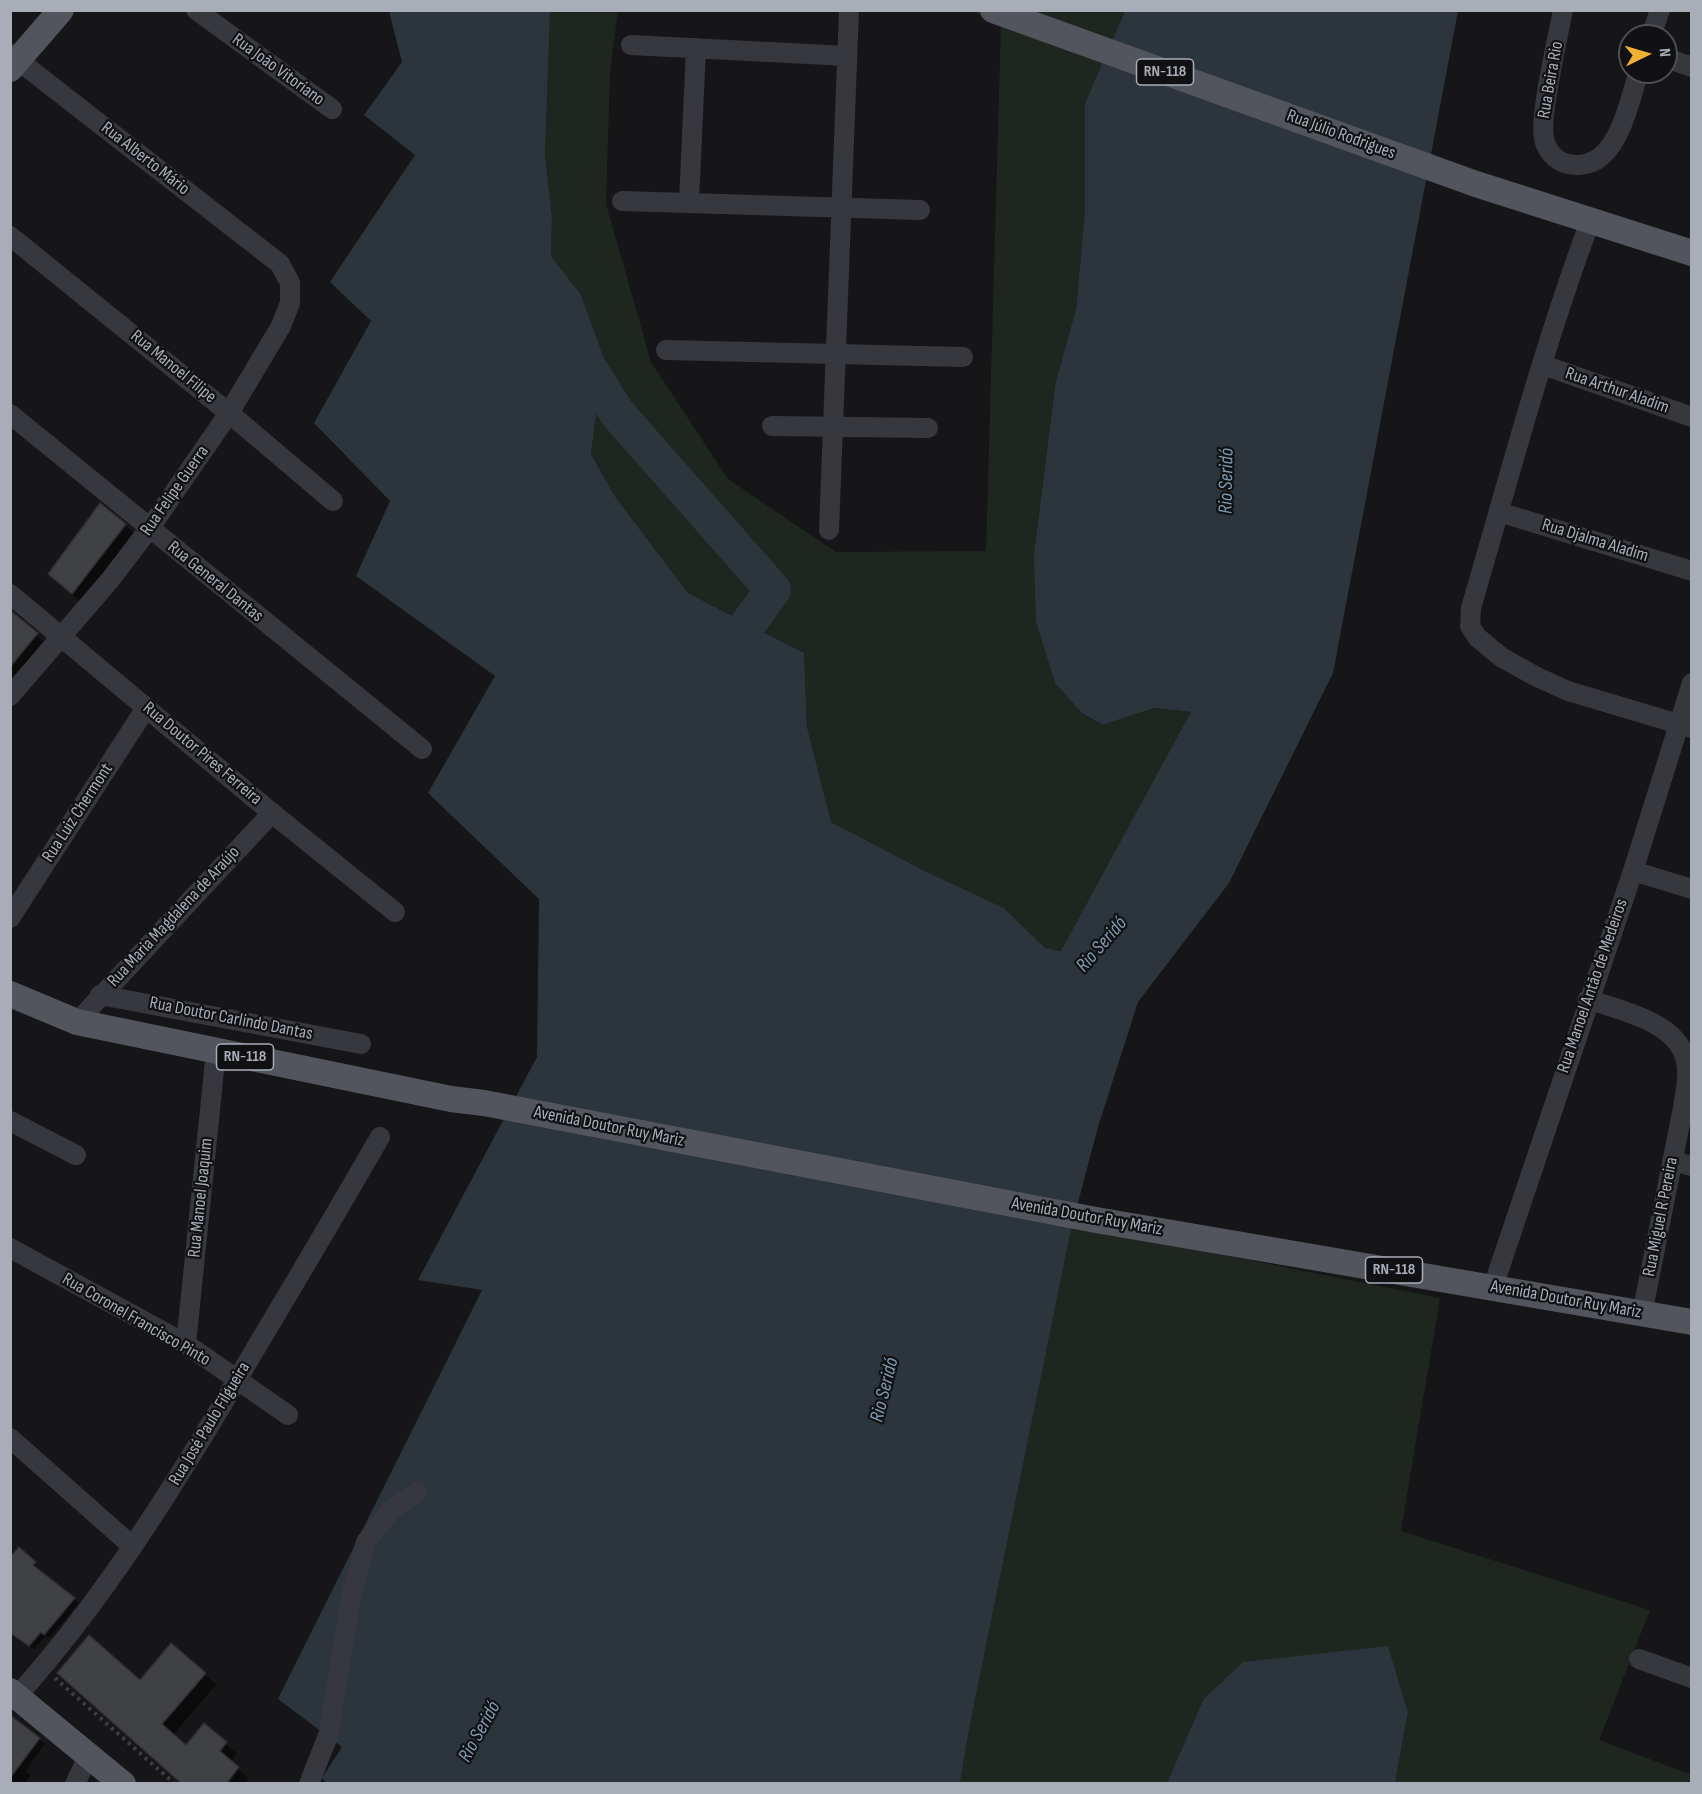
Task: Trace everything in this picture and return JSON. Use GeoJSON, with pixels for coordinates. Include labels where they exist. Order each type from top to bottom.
{"type":"FeatureCollection","features":[{"type":"Feature","properties":{"kind":"main road"},"geometry":{"type":"LineString","coordinates":[[13,61],[61,10]]}},
{"type":"Feature","properties":{"kind":"main road","name":"Rua Júlio Rodrigues"},"geometry":{"type":"LineString","coordinates":[[993,10],[1476,184],[1692,253]]}},
{"type":"Feature","properties":{"kind":"main road","name":"RN-118"},"geometry":{"type":"LineString","coordinates":[[10,994],[77,1022],[216,1051]]}},
{"type":"Feature","properties":{"kind":"main road","name":"Avenida Doutor Ruy Mariz"},"geometry":{"type":"LineString","coordinates":[[216,1051],[451,1099],[484,1103],[1096,1220],[1692,1322]]}},
{"type":"Feature","properties":{"kind":"main road"},"geometry":{"type":"LineString","coordinates":[[14,1694],[82,1769],[123,1784]]}},
{"type":"Feature","properties":{"kind":"street","name":"Rua João Vitoriano"},"geometry":{"type":"LineString","coordinates":[[196,10],[332,109]]}},
{"type":"Feature","properties":{"kind":"street"},"geometry":{"type":"LineString","coordinates":[[830,530],[849,10]]}},
{"type":"Feature","properties":{"kind":"street","name":"Rua Beira Rio"},"geometry":{"type":"LineString","coordinates":[[1563,10],[1543,127],[1548,150],[1556,159],[1568,164],[1584,164],[1597,160],[1612,144],[1634,84]]}},
{"type":"Feature","properties":{"kind":"street"},"geometry":{"type":"LineString","coordinates":[[631,45],[848,56]]}},
{"type":"Feature","properties":{"kind":"street"},"geometry":{"type":"LineString","coordinates":[[689,202],[696,48]]}},
{"type":"Feature","properties":{"kind":"street","name":"Rua Alberto Mário"},"geometry":{"type":"LineString","coordinates":[[13,61],[280,264]]}},
{"type":"Feature","properties":{"kind":"street"},"geometry":{"type":"LineString","coordinates":[[622,201],[920,210]]}},
{"type":"Feature","properties":{"kind":"street"},"geometry":{"type":"LineString","coordinates":[[1591,219],[1562,297],[1543,365],[1515,446],[1471,608],[1470,626],[1477,637],[1501,657],[1535,676],[1568,691],[1685,726]]}},
{"type":"Feature","properties":{"kind":"street","name":"Rua Manoel Filipe"},"geometry":{"type":"LineString","coordinates":[[10,236],[229,413],[333,501]]}},
{"type":"Feature","properties":{"kind":"street","name":"Rua Felipe Guerra"},"geometry":{"type":"LineString","coordinates":[[10,696],[61,634],[110,580],[149,529],[229,413],[281,326],[290,303],[290,283],[280,264]]}},
{"type":"Feature","properties":{"kind":"street"},"geometry":{"type":"LineString","coordinates":[[666,350],[963,357]]}},
{"type":"Feature","properties":{"kind":"street","name":"Rua Arthur Aladim"},"geometry":{"type":"LineString","coordinates":[[1543,365],[1692,417]]}},
{"type":"Feature","properties":{"kind":"street","name":"Rua General Dantas"},"geometry":{"type":"LineString","coordinates":[[10,414],[422,749]]}},
{"type":"Feature","properties":{"kind":"street"},"geometry":{"type":"LineString","coordinates":[[772,426],[928,428]]}},
{"type":"Feature","properties":{"kind":"street","name":"Rua Djalma Aladim"},"geometry":{"type":"LineString","coordinates":[[1498,512],[1692,571]]}},
{"type":"Feature","properties":{"kind":"street","name":"Rua Doutor Pires Ferreira"},"geometry":{"type":"LineString","coordinates":[[10,594],[61,634],[272,813],[395,912]]}},
{"type":"Feature","properties":{"kind":"street","name":"Rua Manoel Antão de Medeiros"},"geometry":{"type":"LineString","coordinates":[[1493,1287],[1588,999],[1685,726],[1692,683]]}},
{"type":"Feature","properties":{"kind":"street","name":"Rua Luiz Chermont"},"geometry":{"type":"LineString","coordinates":[[10,918],[146,708]]}},
{"type":"Feature","properties":{"kind":"street","name":"Rua Maria Magdalena de Araújo"},"geometry":{"type":"LineString","coordinates":[[77,1022],[272,813]]}},
{"type":"Feature","properties":{"kind":"street"},"geometry":{"type":"LineString","coordinates":[[1633,871],[1692,889]]}},
{"type":"Feature","properties":{"kind":"street","name":"Rua Doutor Carlindo Dantas"},"geometry":{"type":"LineString","coordinates":[[100,995],[361,1044]]}},
{"type":"Feature","properties":{"kind":"street","name":"Rua Miguel R Pereira"},"geometry":{"type":"LineString","coordinates":[[1588,999],[1658,1025],[1676,1042],[1685,1057],[1687,1077],[1642,1314]]}},
{"type":"Feature","properties":{"kind":"street","name":"Rua Manoel Joaquim"},"geometry":{"type":"LineString","coordinates":[[186,1344],[216,1051]]}},
{"type":"Feature","properties":{"kind":"street"},"geometry":{"type":"LineString","coordinates":[[10,1121],[76,1155]]}},
{"type":"Feature","properties":{"kind":"street","name":"Rua José Paulo Filgueira"},"geometry":{"type":"LineString","coordinates":[[14,1694],[43,1668],[132,1546],[195,1452],[380,1137]]}},
{"type":"Feature","properties":{"kind":"street"},"geometry":{"type":"LineString","coordinates":[[1672,1161],[1692,1166]]}},
{"type":"Feature","properties":{"kind":"street","name":"Rua Coronel Francisco Pinto"},"geometry":{"type":"LineString","coordinates":[[10,1248],[186,1344],[236,1381],[288,1415]]}},
{"type":"Feature","properties":{"kind":"street"},"geometry":{"type":"LineString","coordinates":[[10,1438],[132,1546]]}},
{"type":"Feature","properties":{"kind":"street"},"geometry":{"type":"LineString","coordinates":[[309,1784],[330,1733],[351,1595],[366,1542],[391,1510],[417,1492]]}},
{"type":"Feature","properties":{"kind":"street"},"geometry":{"type":"LineString","coordinates":[[1639,1659],[1692,1678]]}},
{"type":"Feature","properties":{"kind":"path"},"geometry":{"type":"LineString","coordinates":[[43,1668],[175,1784]]}},
{"type":"Feature","properties":{"kind":"shaded area"},"geometry":{"type":"Polygon","coordinates":[[[550,11],[618,11],[610,71],[606,204],[651,362],[728,479],[836,552],[986,551],[1001,23],[970,11],[1125,11],[1085,103],[1085,211],[1076,309],[1056,381],[1082,713],[1101,725],[1154,708],[1192,712],[1062,951],[1045,948],[1004,908],[927,872],[831,822],[807,727],[804,653],[688,593],[616,498],[591,454],[604,358],[581,295],[551,256],[552,216],[545,154],[550,11]]]}},
{"type":"Feature","properties":{"kind":"shaded area"},"geometry":{"type":"Polygon","coordinates":[[[1072,1225],[1440,1298],[1401,1531],[1650,1610],[1599,1740],[1692,1775],[1691,1784],[1395,1783],[1408,1712],[1388,1646],[1203,1700],[1167,1783],[960,1784],[970,1724],[1072,1225]]]}},
{"type":"Feature","properties":{"kind":"water","name":"Rio Seridó"},"geometry":{"type":"Polygon","coordinates":[[[389,11],[550,11],[545,154],[552,216],[551,256],[581,295],[604,358],[591,454],[616,498],[688,593],[804,653],[807,727],[831,822],[927,872],[1004,908],[1045,948],[1061,951],[1191,712],[1154,708],[1102,725],[1082,713],[1055,683],[1036,621],[1034,555],[1056,381],[1076,309],[1085,211],[1085,103],[1125,11],[1458,11],[1333,673],[1229,883],[1138,1002],[1098,1127],[1072,1225],[970,1724],[960,1783],[327,1783],[322,1778],[342,1747],[278,1699],[482,1290],[418,1280],[537,1057],[539,899],[428,793],[495,676],[356,576],[390,501],[314,423],[371,321],[330,282],[415,155],[364,115],[402,62],[389,11]]]}},
{"type":"Feature","properties":{"kind":"water"},"geometry":{"type":"Polygon","coordinates":[[[1388,1646],[1408,1712],[1395,1783],[1167,1783],[1203,1700],[1243,1662],[1388,1646]]]}},
{"type":"Feature","properties":{"kind":"building"},"geometry":{"type":"Polygon","coordinates":[[[100,503],[126,524],[72,594],[48,574],[100,503]]]}},
{"type":"Feature","properties":{"kind":"building"},"geometry":{"type":"Polygon","coordinates":[[[10,610],[38,633],[10,667],[10,610]]]}},
{"type":"Feature","properties":{"kind":"building"},"geometry":{"type":"Polygon","coordinates":[[[19,1547],[36,1562],[33,1565],[75,1598],[44,1635],[41,1632],[29,1646],[10,1633],[10,1557],[19,1547]]]}},
{"type":"Feature","properties":{"kind":"building"},"geometry":{"type":"Polygon","coordinates":[[[89,1635],[140,1680],[171,1643],[206,1673],[162,1724],[186,1745],[204,1723],[227,1742],[220,1751],[239,1767],[226,1784],[182,1784],[57,1673],[89,1635]]]}},
{"type":"Feature","properties":{"kind":"building"},"geometry":{"type":"Polygon","coordinates":[[[10,1715],[40,1738],[10,1778],[10,1715]]]}},
{"type":"Feature","properties":{"kind":"waterway"},"geometry":{"type":"LineString","coordinates":[[574,344],[617,413],[773,590],[729,650],[736,664]]}}]}
